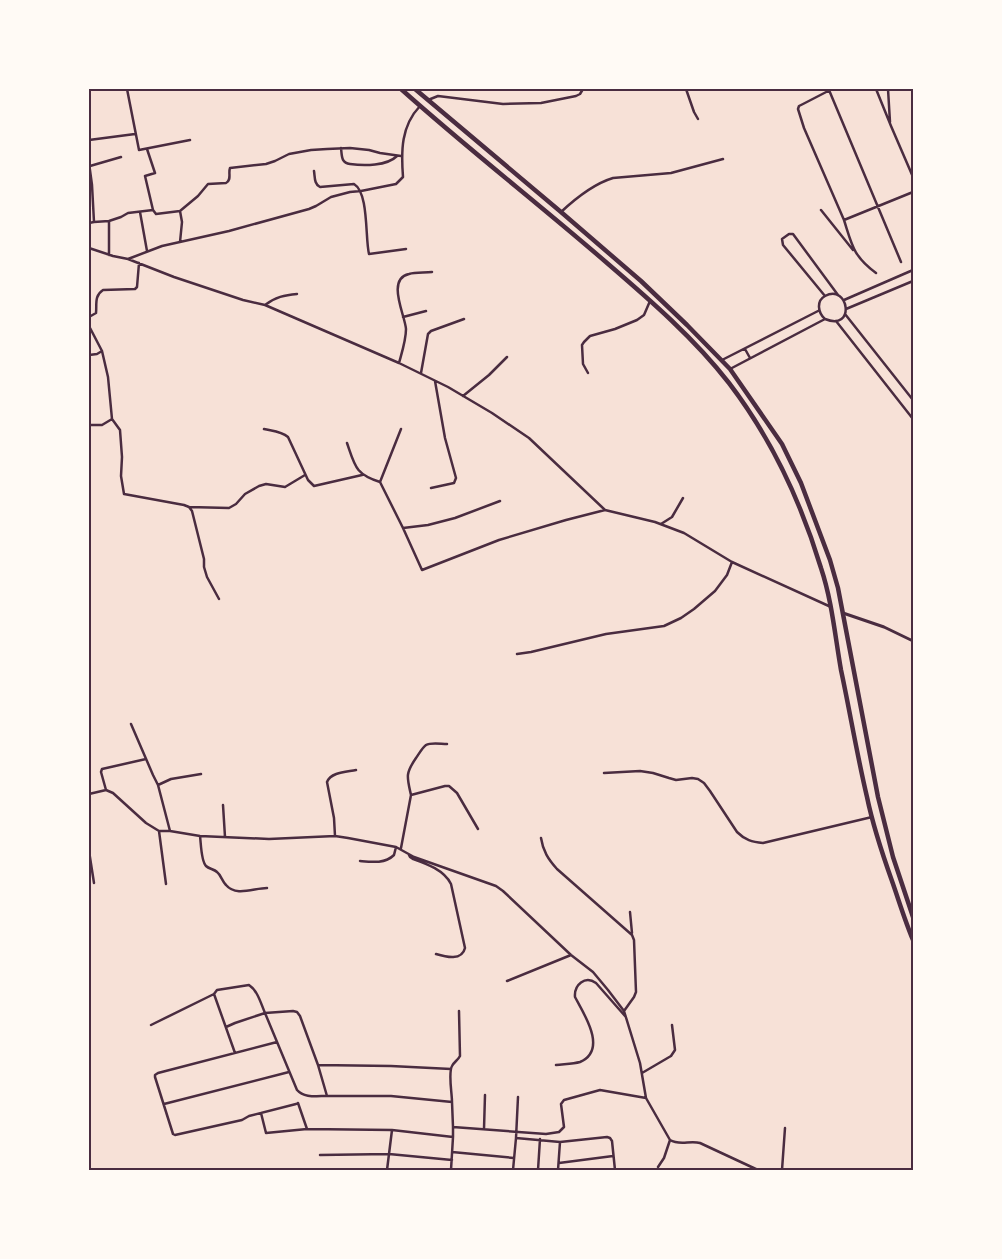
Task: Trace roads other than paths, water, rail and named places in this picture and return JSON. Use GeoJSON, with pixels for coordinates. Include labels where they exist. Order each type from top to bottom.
{"type":"FeatureCollection","features":[{"type":"Feature","properties":{"kind":"highway"},"geometry":{"type":"LineString","coordinates":[[401,89],[650,301],[714,366],[730,385],[760,430],[788,480],[822,569],[867,797],[878,841],[913,940]]}},
{"type":"Feature","properties":{"kind":"highway"},"geometry":{"type":"LineString","coordinates":[[415,89],[641,281],[687,325],[730,369],[782,444],[801,483],[830,560],[838,588],[878,797],[893,857],[913,917]]}},
{"type":"Feature","properties":{"kind":"highway"},"geometry":{"type":"LineString","coordinates":[[420,106],[428,100]]}},
{"type":"Feature","properties":{"kind":"highway"},"geometry":{"type":"LineString","coordinates":[[635,288],[641,281]]}},
{"type":"Feature","properties":{"kind":"highway"},"geometry":{"type":"LineString","coordinates":[[760,430],[768,424]]}},
{"type":"Feature","properties":{"kind":"highway"},"geometry":{"type":"LineString","coordinates":[[844,680],[856,679]]}},
{"type":"Feature","properties":{"kind":"street"},"geometry":{"type":"LineString","coordinates":[[127,89],[139,150],[190,140]]}},
{"type":"Feature","properties":{"kind":"street"},"geometry":{"type":"LineString","coordinates":[[428,100],[438,96],[448,96],[504,104],[541,104],[576,96],[583,89]]}},
{"type":"Feature","properties":{"kind":"street"},"geometry":{"type":"LineString","coordinates":[[686,89],[698,119]]}},
{"type":"Feature","properties":{"kind":"street"},"geometry":{"type":"LineString","coordinates":[[854,251],[844,220],[804,128],[798,109],[799,106],[830,89],[901,262]]}},
{"type":"Feature","properties":{"kind":"street"},"geometry":{"type":"LineString","coordinates":[[876,89],[913,177]]}},
{"type":"Feature","properties":{"kind":"street"},"geometry":{"type":"LineString","coordinates":[[888,89],[891,126]]}},
{"type":"Feature","properties":{"kind":"street"},"geometry":{"type":"LineString","coordinates":[[128,259],[162,246],[229,231],[309,209],[331,197],[399,183],[402,177],[399,156],[402,142],[414,111],[420,106]]}},
{"type":"Feature","properties":{"kind":"street"},"geometry":{"type":"LineString","coordinates":[[89,140],[135,134]]}},
{"type":"Feature","properties":{"kind":"street"},"geometry":{"type":"LineString","coordinates":[[147,149],[154,173],[145,176],[153,210],[156,214],[180,210],[198,196],[208,184],[228,182],[230,179],[230,168],[266,164],[289,154],[306,150],[341,148],[369,150],[399,156]]}},
{"type":"Feature","properties":{"kind":"street"},"geometry":{"type":"LineString","coordinates":[[341,148],[343,160],[346,164],[380,164],[399,156]]}},
{"type":"Feature","properties":{"kind":"street"},"geometry":{"type":"LineString","coordinates":[[94,222],[89,165],[121,157]]}},
{"type":"Feature","properties":{"kind":"street"},"geometry":{"type":"LineString","coordinates":[[561,212],[586,192],[604,181],[618,177],[671,173],[723,159]]}},
{"type":"Feature","properties":{"kind":"street"},"geometry":{"type":"LineString","coordinates":[[314,171],[316,184],[320,187],[354,184],[359,187],[366,218],[370,254],[406,249]]}},
{"type":"Feature","properties":{"kind":"street"},"geometry":{"type":"LineString","coordinates":[[844,220],[913,192]]}},
{"type":"Feature","properties":{"kind":"street"},"geometry":{"type":"LineString","coordinates":[[89,223],[109,221],[128,213],[153,210]]}},
{"type":"Feature","properties":{"kind":"street"},"geometry":{"type":"LineString","coordinates":[[180,210],[182,222],[180,242]]}},
{"type":"Feature","properties":{"kind":"street"},"geometry":{"type":"LineString","coordinates":[[821,210],[865,265],[876,273]]}},
{"type":"Feature","properties":{"kind":"street"},"geometry":{"type":"LineString","coordinates":[[140,212],[147,251]]}},
{"type":"Feature","properties":{"kind":"street"},"geometry":{"type":"LineString","coordinates":[[109,221],[109,255]]}},
{"type":"Feature","properties":{"kind":"street"},"geometry":{"type":"LineString","coordinates":[[825,296],[783,245],[782,239],[789,234],[793,234],[846,304],[845,314],[841,319],[830,322],[821,316],[819,306],[821,300],[825,296],[832,294],[839,296]]}},
{"type":"Feature","properties":{"kind":"street"},"geometry":{"type":"LineString","coordinates":[[89,248],[128,259],[174,277],[243,300],[265,305],[435,380],[498,417],[529,438],[605,510]]}},
{"type":"Feature","properties":{"kind":"street"},"geometry":{"type":"LineString","coordinates":[[89,317],[96,313],[98,293],[103,290],[135,289],[137,287],[139,263]]}},
{"type":"Feature","properties":{"kind":"street"},"geometry":{"type":"LineString","coordinates":[[844,300],[913,270]]}},
{"type":"Feature","properties":{"kind":"street"},"geometry":{"type":"LineString","coordinates":[[400,363],[406,336],[404,317],[397,296],[400,279],[408,274],[432,272]]}},
{"type":"Feature","properties":{"kind":"street"},"geometry":{"type":"LineString","coordinates":[[846,309],[913,281]]}},
{"type":"Feature","properties":{"kind":"street"},"geometry":{"type":"LineString","coordinates":[[265,305],[270,300],[297,294]]}},
{"type":"Feature","properties":{"kind":"street"},"geometry":{"type":"LineString","coordinates":[[588,373],[583,364],[582,345],[584,342],[590,336],[616,329],[637,320],[644,315],[650,301]]}},
{"type":"Feature","properties":{"kind":"street"},"geometry":{"type":"LineString","coordinates":[[404,317],[426,311]]}},
{"type":"Feature","properties":{"kind":"street"},"geometry":{"type":"LineString","coordinates":[[722,360],[819,311]]}},
{"type":"Feature","properties":{"kind":"street"},"geometry":{"type":"LineString","coordinates":[[845,314],[913,400]]}},
{"type":"Feature","properties":{"kind":"street"},"geometry":{"type":"LineString","coordinates":[[421,373],[428,334],[431,331],[464,319]]}},
{"type":"Feature","properties":{"kind":"street"},"geometry":{"type":"LineString","coordinates":[[730,369],[825,319]]}},
{"type":"Feature","properties":{"kind":"street"},"geometry":{"type":"LineString","coordinates":[[836,321],[913,419]]}},
{"type":"Feature","properties":{"kind":"street"},"geometry":{"type":"LineString","coordinates":[[89,326],[102,351],[108,377],[112,419],[120,430],[121,476],[124,494],[189,507],[229,508],[236,504],[245,494],[259,486],[266,484],[285,487],[305,475]]}},
{"type":"Feature","properties":{"kind":"street"},"geometry":{"type":"LineString","coordinates":[[745,348],[750,358]]}},
{"type":"Feature","properties":{"kind":"street"},"geometry":{"type":"LineString","coordinates":[[89,355],[102,351]]}},
{"type":"Feature","properties":{"kind":"street"},"geometry":{"type":"LineString","coordinates":[[463,396],[489,375],[507,357]]}},
{"type":"Feature","properties":{"kind":"street"},"geometry":{"type":"LineString","coordinates":[[431,488],[454,483],[456,478],[445,438],[435,380]]}},
{"type":"Feature","properties":{"kind":"street"},"geometry":{"type":"LineString","coordinates":[[89,426],[102,425],[112,419]]}},
{"type":"Feature","properties":{"kind":"street"},"geometry":{"type":"LineString","coordinates":[[264,429],[278,431],[288,437],[305,475],[314,486],[362,475]]}},
{"type":"Feature","properties":{"kind":"street"},"geometry":{"type":"LineString","coordinates":[[380,482],[401,429]]}},
{"type":"Feature","properties":{"kind":"street"},"geometry":{"type":"LineString","coordinates":[[347,443],[353,462],[362,475],[380,482],[404,528],[422,570],[499,540],[605,510],[661,524],[684,533],[732,562],[831,607]]}},
{"type":"Feature","properties":{"kind":"street"},"geometry":{"type":"LineString","coordinates":[[661,524],[675,514],[684,498]]}},
{"type":"Feature","properties":{"kind":"street"},"geometry":{"type":"LineString","coordinates":[[404,528],[428,525],[454,518],[500,501]]}},
{"type":"Feature","properties":{"kind":"street"},"geometry":{"type":"LineString","coordinates":[[189,507],[192,511],[207,577],[219,599]]}},
{"type":"Feature","properties":{"kind":"street"},"geometry":{"type":"LineString","coordinates":[[517,654],[606,634],[664,626],[687,614],[715,591],[727,575],[732,562]]}},
{"type":"Feature","properties":{"kind":"street"},"geometry":{"type":"LineString","coordinates":[[843,612],[884,627],[913,641]]}},
{"type":"Feature","properties":{"kind":"street"},"geometry":{"type":"LineString","coordinates":[[131,724],[152,775],[158,784],[170,831]]}},
{"type":"Feature","properties":{"kind":"street"},"geometry":{"type":"LineString","coordinates":[[400,848],[409,798],[411,796],[407,779],[409,768],[426,745],[447,744]]}},
{"type":"Feature","properties":{"kind":"street"},"geometry":{"type":"LineString","coordinates":[[106,790],[102,770],[146,759]]}},
{"type":"Feature","properties":{"kind":"street"},"geometry":{"type":"LineString","coordinates":[[335,836],[328,778],[331,775],[356,770]]}},
{"type":"Feature","properties":{"kind":"street"},"geometry":{"type":"LineString","coordinates":[[604,774],[640,771],[676,780],[698,779],[704,783],[738,832],[743,837],[756,842],[763,843],[872,817]]}},
{"type":"Feature","properties":{"kind":"street"},"geometry":{"type":"LineString","coordinates":[[158,784],[171,778],[201,774]]}},
{"type":"Feature","properties":{"kind":"street"},"geometry":{"type":"LineString","coordinates":[[411,796],[449,786],[457,793],[478,829]]}},
{"type":"Feature","properties":{"kind":"street"},"geometry":{"type":"LineString","coordinates":[[89,794],[106,790],[113,793],[146,823],[159,831],[200,836],[269,839],[335,836],[400,848],[413,859],[436,869],[451,884],[466,948],[465,952],[459,956],[445,957],[436,954]]}},
{"type":"Feature","properties":{"kind":"street"},"geometry":{"type":"LineString","coordinates":[[223,805],[225,837]]}},
{"type":"Feature","properties":{"kind":"street"},"geometry":{"type":"LineString","coordinates":[[159,831],[166,884]]}},
{"type":"Feature","properties":{"kind":"street"},"geometry":{"type":"LineString","coordinates":[[200,836],[204,862],[207,867],[217,872],[226,886],[233,890],[246,891],[267,888]]}},
{"type":"Feature","properties":{"kind":"street"},"geometry":{"type":"LineString","coordinates":[[541,838],[542,848],[546,857],[557,869],[632,935]]}},
{"type":"Feature","properties":{"kind":"street"},"geometry":{"type":"LineString","coordinates":[[360,861],[387,860],[394,855],[396,847]]}},
{"type":"Feature","properties":{"kind":"street"},"geometry":{"type":"LineString","coordinates":[[89,851],[94,883]]}},
{"type":"Feature","properties":{"kind":"street"},"geometry":{"type":"LineString","coordinates":[[408,854],[496,886],[601,980],[624,1011],[637,1050],[646,1098],[670,1140],[676,1143],[700,1143],[758,1170]]}},
{"type":"Feature","properties":{"kind":"street"},"geometry":{"type":"LineString","coordinates":[[624,1011],[636,992],[634,940],[630,912]]}},
{"type":"Feature","properties":{"kind":"street"},"geometry":{"type":"LineString","coordinates":[[507,981],[571,955]]}},
{"type":"Feature","properties":{"kind":"street"},"geometry":{"type":"LineString","coordinates":[[556,1065],[579,1062],[587,1057],[591,1051],[593,1042],[592,1031],[575,997],[577,986],[581,982],[586,979],[596,983],[627,1018]]}},
{"type":"Feature","properties":{"kind":"street"},"geometry":{"type":"LineString","coordinates":[[152,1025],[214,994],[217,990],[249,985],[255,991],[300,1094],[306,1096],[391,1096],[452,1102]]}},
{"type":"Feature","properties":{"kind":"street"},"geometry":{"type":"LineString","coordinates":[[214,994],[235,1053]]}},
{"type":"Feature","properties":{"kind":"street"},"geometry":{"type":"LineString","coordinates":[[451,1170],[453,1127],[451,1070],[453,1064],[460,1056],[459,1011]]}},
{"type":"Feature","properties":{"kind":"street"},"geometry":{"type":"LineString","coordinates":[[226,1027],[265,1013],[297,1012],[318,1065],[327,1096]]}},
{"type":"Feature","properties":{"kind":"street"},"geometry":{"type":"LineString","coordinates":[[642,1072],[674,1053],[672,1025]]}},
{"type":"Feature","properties":{"kind":"street"},"geometry":{"type":"LineString","coordinates":[[277,1042],[155,1075],[173,1134],[242,1120],[249,1116],[298,1103],[307,1129]]}},
{"type":"Feature","properties":{"kind":"street"},"geometry":{"type":"LineString","coordinates":[[318,1065],[391,1066],[451,1070]]}},
{"type":"Feature","properties":{"kind":"street"},"geometry":{"type":"LineString","coordinates":[[164,1104],[290,1072]]}},
{"type":"Feature","properties":{"kind":"street"},"geometry":{"type":"LineString","coordinates":[[453,1127],[546,1134],[558,1132],[565,1125],[562,1104],[564,1100],[600,1090],[646,1098]]}},
{"type":"Feature","properties":{"kind":"street"},"geometry":{"type":"LineString","coordinates":[[484,1129],[485,1095]]}},
{"type":"Feature","properties":{"kind":"street"},"geometry":{"type":"LineString","coordinates":[[513,1170],[518,1097]]}},
{"type":"Feature","properties":{"kind":"street"},"geometry":{"type":"LineString","coordinates":[[261,1113],[266,1133],[307,1129],[392,1130],[453,1137]]}},
{"type":"Feature","properties":{"kind":"street"},"geometry":{"type":"LineString","coordinates":[[782,1170],[785,1128]]}},
{"type":"Feature","properties":{"kind":"street"},"geometry":{"type":"LineString","coordinates":[[387,1170],[392,1130]]}},
{"type":"Feature","properties":{"kind":"street"},"geometry":{"type":"LineString","coordinates":[[516,1138],[560,1142],[607,1137],[612,1142],[615,1170]]}},
{"type":"Feature","properties":{"kind":"street"},"geometry":{"type":"LineString","coordinates":[[538,1170],[540,1139]]}},
{"type":"Feature","properties":{"kind":"street"},"geometry":{"type":"LineString","coordinates":[[658,1167],[664,1158],[670,1140]]}},
{"type":"Feature","properties":{"kind":"street"},"geometry":{"type":"LineString","coordinates":[[558,1170],[560,1142]]}},
{"type":"Feature","properties":{"kind":"street"},"geometry":{"type":"LineString","coordinates":[[452,1152],[514,1158]]}},
{"type":"Feature","properties":{"kind":"street"},"geometry":{"type":"LineString","coordinates":[[320,1155],[389,1154],[452,1160]]}},
{"type":"Feature","properties":{"kind":"street"},"geometry":{"type":"LineString","coordinates":[[559,1163],[613,1156]]}}]}
